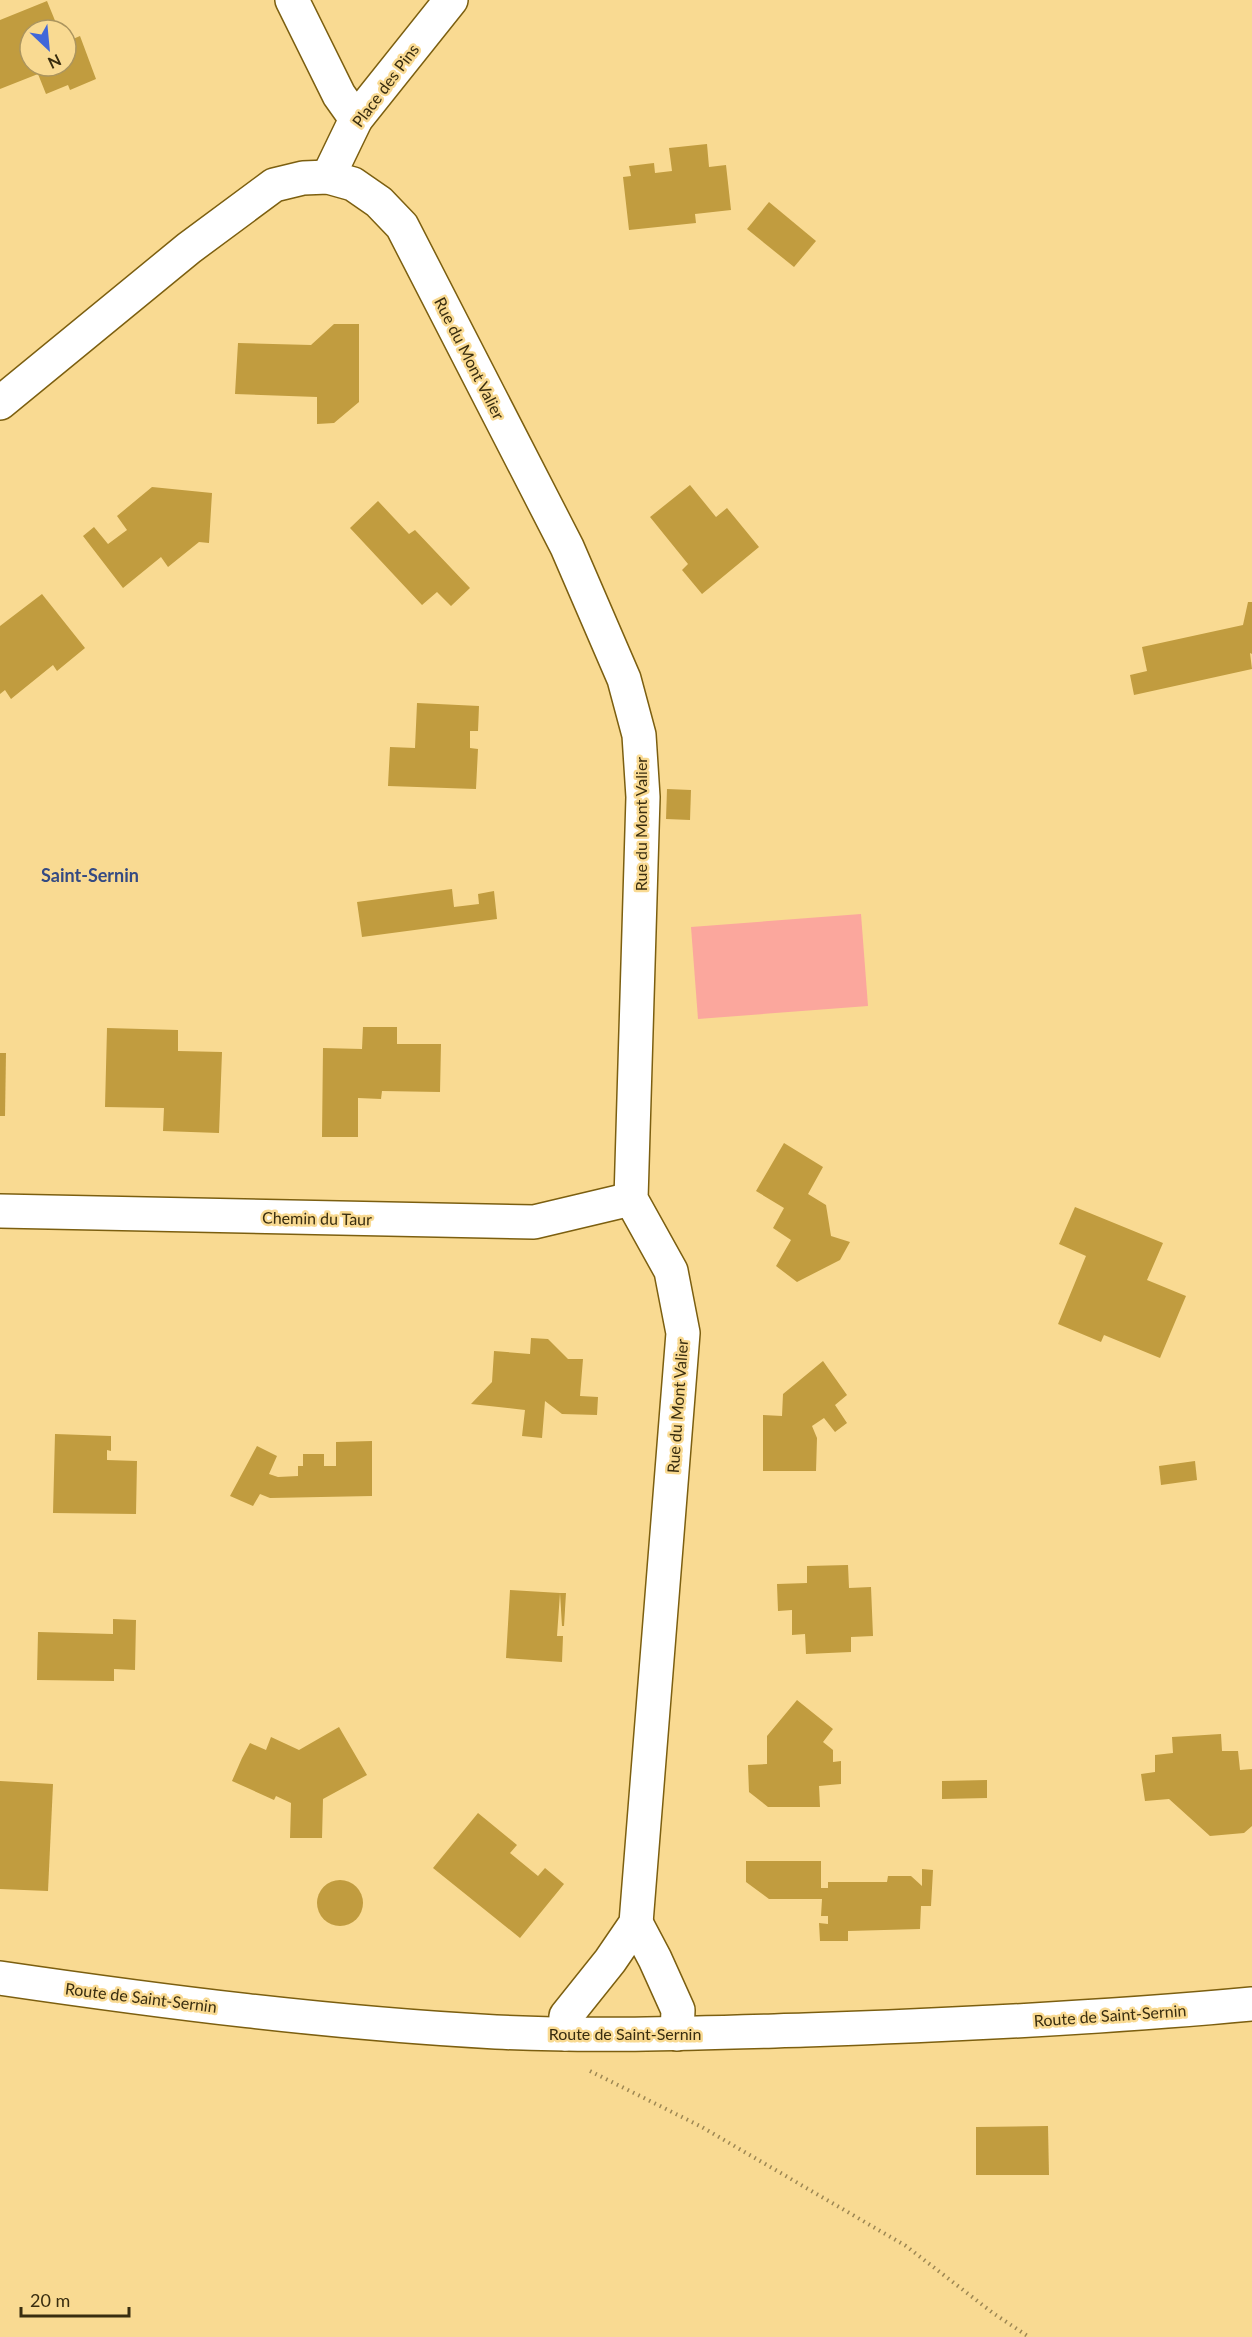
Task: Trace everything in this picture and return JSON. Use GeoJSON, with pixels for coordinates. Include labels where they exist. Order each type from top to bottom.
{"type":"FeatureCollection","features":[{"type":"Feature","properties":{"kind":"street"},"geometry":{"type":"LineString","coordinates":[[292,0],[339,95],[356,119]]}},
{"type":"Feature","properties":{"kind":"street","name":"Place des Pins"},"geometry":{"type":"LineString","coordinates":[[328,177],[356,119],[451,0]]}},
{"type":"Feature","properties":{"kind":"street","name":"Rue du Mont Valier"},"geometry":{"type":"LineString","coordinates":[[0,404],[189,248],[274,185],[303,177],[328,177],[353,184],[379,202],[402,226],[567,546],[624,679],[639,735],[644,797],[630,1199],[671,1271],[683,1333],[636,1923],[610,1961],[566,2016],[565,2034]]}},
{"type":"Feature","properties":{"kind":"street","name":"Chemin du Taur"},"geometry":{"type":"LineString","coordinates":[[0,1211],[534,1222],[630,1199]]}},
{"type":"Feature","properties":{"kind":"street"},"geometry":{"type":"LineString","coordinates":[[636,1923],[678,2010],[677,2034]]}},
{"type":"Feature","properties":{"kind":"street","name":"Route de Saint-Sernin"},"geometry":{"type":"LineString","coordinates":[[0,1978],[118,1995],[375,2024],[565,2034],[677,2034],[976,2025],[1252,2004]]}},
{"type":"Feature","properties":{"kind":"path"},"geometry":{"type":"LineString","coordinates":[[589,2070],[700,2126],[906,2246],[993,2313],[1029,2337]]}},
{"type":"Feature","properties":{"kind":"shaded area"},"geometry":{"type":"Polygon","coordinates":[[[861,914],[868,1006],[698,1019],[691,927],[861,914]]]}},
{"type":"Feature","properties":{"kind":"building"},"geometry":{"type":"Polygon","coordinates":[[[47,1],[54,18],[18,18],[18,78],[28,78],[0,89],[0,20],[47,1]]]}},
{"type":"Feature","properties":{"kind":"building"},"geometry":{"type":"Polygon","coordinates":[[[80,36],[96,79],[70,90],[68,85],[46,94],[40,78],[78,78],[78,37],[80,36]]]}},
{"type":"Feature","properties":{"kind":"building"},"geometry":{"type":"Polygon","coordinates":[[[707,144],[709,167],[726,165],[731,210],[695,214],[696,223],[629,230],[623,177],[631,176],[629,166],[654,163],[655,173],[672,171],[669,148],[707,144]]]}},
{"type":"Feature","properties":{"kind":"building"},"geometry":{"type":"Polygon","coordinates":[[[769,202],[816,241],[794,267],[747,229],[769,202]]]}},
{"type":"Feature","properties":{"kind":"building"},"geometry":{"type":"Polygon","coordinates":[[[334,324],[359,324],[359,402],[334,423],[317,424],[317,397],[235,394],[238,343],[311,345],[334,324]]]}},
{"type":"Feature","properties":{"kind":"building"},"geometry":{"type":"Polygon","coordinates":[[[690,485],[716,517],[727,508],[759,547],[702,594],[682,570],[688,564],[650,517],[690,485]]]}},
{"type":"Feature","properties":{"kind":"building"},"geometry":{"type":"Polygon","coordinates":[[[152,487],[212,493],[209,543],[199,542],[168,567],[161,557],[123,588],[83,536],[94,527],[108,544],[127,530],[117,516],[152,487]]]}},
{"type":"Feature","properties":{"kind":"building"},"geometry":{"type":"Polygon","coordinates":[[[378,501],[409,534],[415,530],[470,588],[451,606],[437,592],[422,605],[350,528],[378,501]]]}},
{"type":"Feature","properties":{"kind":"building"},"geometry":{"type":"Polygon","coordinates":[[[42,594],[85,648],[57,671],[53,665],[11,699],[5,690],[0,694],[0,626],[42,594]]]}},
{"type":"Feature","properties":{"kind":"building"},"geometry":{"type":"Polygon","coordinates":[[[1248,602],[1252,602],[1252,654],[1250,653],[1252,669],[1134,695],[1130,675],[1147,671],[1142,647],[1243,625],[1248,602]]]}},
{"type":"Feature","properties":{"kind":"building"},"geometry":{"type":"Polygon","coordinates":[[[417,703],[479,706],[478,731],[470,731],[470,748],[478,749],[476,789],[388,786],[390,747],[415,748],[417,703]]]}},
{"type":"Feature","properties":{"kind":"building"},"geometry":{"type":"Polygon","coordinates":[[[667,789],[691,790],[690,820],[666,819],[667,789]]]}},
{"type":"Feature","properties":{"kind":"building"},"geometry":{"type":"Polygon","coordinates":[[[452,889],[454,907],[479,904],[478,894],[494,891],[497,919],[362,937],[357,902],[452,889]]]}},
{"type":"Feature","properties":{"kind":"building"},"geometry":{"type":"Polygon","coordinates":[[[363,1027],[397,1027],[397,1044],[441,1044],[440,1092],[382,1091],[381,1099],[358,1098],[358,1137],[322,1137],[323,1048],[362,1049],[363,1027]]]}},
{"type":"Feature","properties":{"kind":"building"},"geometry":{"type":"Polygon","coordinates":[[[107,1028],[178,1030],[178,1051],[222,1052],[219,1133],[163,1131],[164,1108],[105,1107],[107,1028]]]}},
{"type":"Feature","properties":{"kind":"building"},"geometry":{"type":"Polygon","coordinates":[[[0,1053],[6,1053],[5,1116],[0,1116],[0,1053]]]}},
{"type":"Feature","properties":{"kind":"building"},"geometry":{"type":"Polygon","coordinates":[[[784,1143],[823,1167],[808,1194],[826,1205],[831,1236],[850,1242],[840,1260],[797,1282],[776,1266],[791,1240],[773,1228],[784,1208],[756,1191],[784,1143]]]}},
{"type":"Feature","properties":{"kind":"building"},"geometry":{"type":"Polygon","coordinates":[[[1075,1207],[1163,1243],[1147,1280],[1186,1296],[1160,1358],[1104,1335],[1101,1342],[1058,1324],[1086,1256],[1059,1244],[1075,1207]]]}},
{"type":"Feature","properties":{"kind":"building"},"geometry":{"type":"Polygon","coordinates":[[[531,1338],[548,1339],[568,1359],[583,1359],[580,1396],[598,1397],[597,1415],[562,1414],[545,1401],[542,1438],[522,1436],[525,1410],[471,1404],[492,1382],[494,1351],[530,1354],[531,1338]]]}},
{"type":"Feature","properties":{"kind":"building"},"geometry":{"type":"Polygon","coordinates":[[[823,1361],[847,1395],[835,1405],[847,1423],[835,1432],[824,1418],[812,1426],[817,1438],[816,1471],[763,1471],[763,1415],[782,1416],[783,1394],[823,1361]]]}},
{"type":"Feature","properties":{"kind":"building"},"geometry":{"type":"Polygon","coordinates":[[[55,1434],[111,1436],[111,1451],[107,1450],[107,1460],[137,1461],[136,1514],[53,1513],[55,1434]]]}},
{"type":"Feature","properties":{"kind":"building"},"geometry":{"type":"Polygon","coordinates":[[[372,1441],[372,1496],[270,1498],[260,1494],[253,1506],[230,1496],[257,1446],[277,1456],[269,1474],[278,1477],[298,1476],[298,1466],[303,1466],[303,1454],[324,1454],[324,1466],[336,1466],[336,1442],[372,1441]]]}},
{"type":"Feature","properties":{"kind":"building"},"geometry":{"type":"Polygon","coordinates":[[[1195,1461],[1197,1480],[1161,1485],[1159,1466],[1195,1461]]]}},
{"type":"Feature","properties":{"kind":"building"},"geometry":{"type":"Polygon","coordinates":[[[848,1565],[849,1588],[871,1587],[873,1636],[851,1637],[851,1652],[806,1654],[805,1634],[792,1635],[792,1610],[778,1611],[777,1584],[807,1583],[807,1566],[848,1565]]]}},
{"type":"Feature","properties":{"kind":"building"},"geometry":{"type":"Polygon","coordinates":[[[510,1590],[560,1593],[557,1636],[563,1636],[562,1662],[506,1658],[510,1590]]]}},
{"type":"Feature","properties":{"kind":"building"},"geometry":{"type":"Polygon","coordinates":[[[560,1593],[566,1593],[564,1626],[562,1626],[560,1593]]]}},
{"type":"Feature","properties":{"kind":"building"},"geometry":{"type":"Polygon","coordinates":[[[113,1619],[136,1620],[135,1670],[114,1669],[114,1681],[37,1680],[38,1632],[113,1634],[113,1619]]]}},
{"type":"Feature","properties":{"kind":"building"},"geometry":{"type":"Polygon","coordinates":[[[797,1700],[833,1729],[823,1742],[833,1750],[833,1762],[841,1761],[841,1784],[819,1786],[820,1807],[768,1807],[749,1792],[748,1765],[767,1764],[767,1736],[797,1700]]]}},
{"type":"Feature","properties":{"kind":"building"},"geometry":{"type":"Polygon","coordinates":[[[339,1727],[367,1775],[323,1799],[322,1838],[290,1838],[291,1803],[276,1796],[274,1800],[232,1781],[242,1758],[250,1743],[266,1750],[271,1737],[299,1750],[339,1727]]]}},
{"type":"Feature","properties":{"kind":"building"},"geometry":{"type":"Polygon","coordinates":[[[1221,1734],[1222,1751],[1238,1751],[1240,1770],[1252,1769],[1252,1826],[1244,1833],[1210,1836],[1169,1799],[1145,1801],[1141,1774],[1155,1772],[1155,1755],[1173,1753],[1172,1737],[1221,1734]]]}},
{"type":"Feature","properties":{"kind":"building"},"geometry":{"type":"Polygon","coordinates":[[[987,1780],[987,1798],[942,1799],[942,1781],[987,1780]]]}},
{"type":"Feature","properties":{"kind":"building"},"geometry":{"type":"Polygon","coordinates":[[[0,1781],[53,1784],[48,1891],[0,1889],[0,1781]]]}},
{"type":"Feature","properties":{"kind":"building"},"geometry":{"type":"Polygon","coordinates":[[[478,1813],[517,1845],[510,1853],[538,1876],[545,1868],[564,1884],[520,1938],[433,1868],[478,1813]]]}},
{"type":"Feature","properties":{"kind":"building"},"geometry":{"type":"Polygon","coordinates":[[[746,1861],[821,1861],[821,1888],[828,1888],[828,1882],[887,1882],[888,1876],[911,1876],[922,1886],[922,1869],[933,1870],[931,1906],[921,1906],[920,1929],[848,1931],[848,1941],[820,1941],[819,1923],[828,1924],[828,1916],[821,1916],[822,1899],[769,1899],[746,1882],[746,1861]]]}},
{"type":"Feature","properties":{"kind":"building"},"geometry":{"type":"Polygon","coordinates":[[[340,1880],[356,1887],[363,1903],[356,1919],[340,1926],[324,1919],[317,1903],[324,1887],[340,1880]]]}},
{"type":"Feature","properties":{"kind":"building"},"geometry":{"type":"Polygon","coordinates":[[[1048,2126],[1049,2175],[976,2175],[976,2127],[1048,2126]]]}},
{"type":"Feature","properties":{"kind":"district","name":"Saint-Sernin"},"geometry":{"type":"Point","coordinates":[90,875]}}]}
